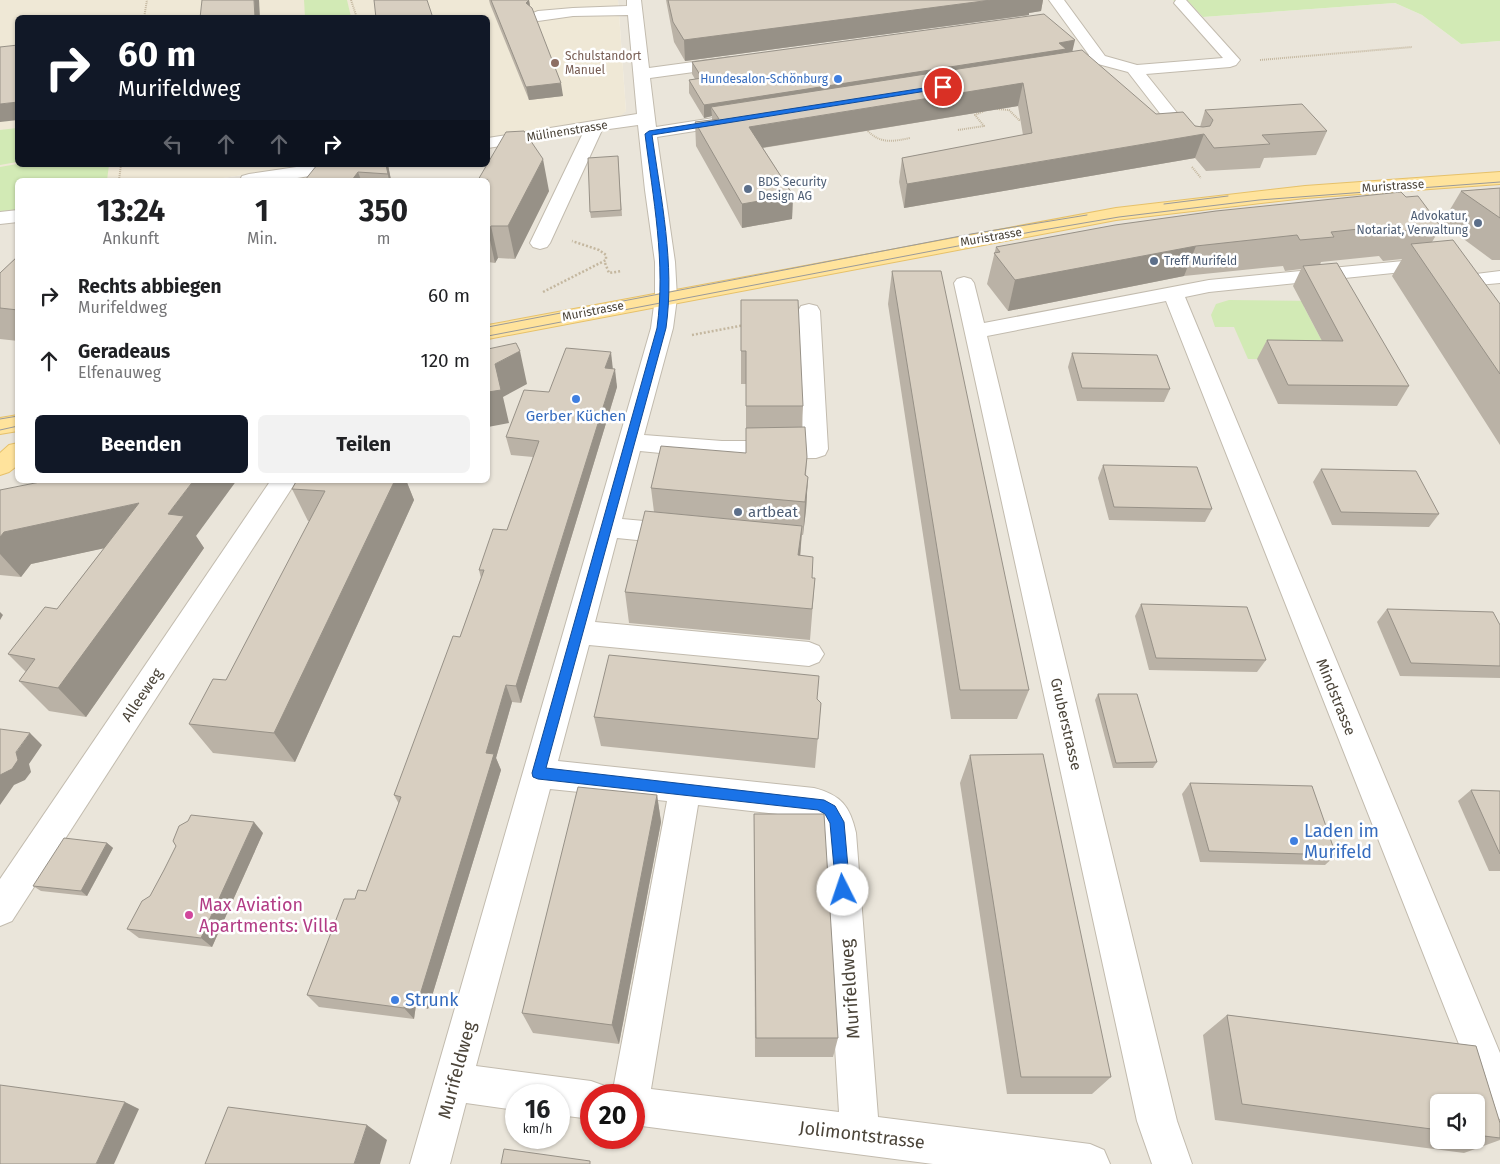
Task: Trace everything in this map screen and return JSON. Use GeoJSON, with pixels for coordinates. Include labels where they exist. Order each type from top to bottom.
{"type":"FeatureCollection","features":[{"type":"Feature","properties":{"kind":"main road","name":"Muristrasse"},"geometry":{"type":"LineString","coordinates":[[490,332],[1116,214],[1305,192],[1500,178]]}},
{"type":"Feature","properties":{"kind":"main road"},"geometry":{"type":"LineString","coordinates":[[0,426],[15,423]]}},
{"type":"Feature","properties":{"kind":"main road"},"geometry":{"type":"LineString","coordinates":[[0,466],[15,454]]}},
{"type":"Feature","properties":{"kind":"street"},"geometry":{"type":"LineString","coordinates":[[1056,0],[1096,52],[1096,59]]}},
{"type":"Feature","properties":{"kind":"street"},"geometry":{"type":"LineString","coordinates":[[1096,59],[1134,70],[1222,64],[1232,60],[1180,3]]}},
{"type":"Feature","properties":{"kind":"street"},"geometry":{"type":"LineString","coordinates":[[538,16],[635,5]]}},
{"type":"Feature","properties":{"kind":"street","name":"Murifeldweg"},"geometry":{"type":"LineString","coordinates":[[430,1164],[662,328],[666,298],[665,262],[635,5]]}},
{"type":"Feature","properties":{"kind":"street"},"geometry":{"type":"LineString","coordinates":[[1049,18],[1068,16]]}},
{"type":"Feature","properties":{"kind":"street"},"geometry":{"type":"LineString","coordinates":[[642,74],[749,59]]}},
{"type":"Feature","properties":{"kind":"street"},"geometry":{"type":"LineString","coordinates":[[1045,71],[1089,64],[1096,59]]}},
{"type":"Feature","properties":{"kind":"street"},"geometry":{"type":"LineString","coordinates":[[1134,70],[1194,144]]}},
{"type":"Feature","properties":{"kind":"street","name":"Mülinenstrasse"},"geometry":{"type":"LineString","coordinates":[[490,143],[595,126],[648,126],[746,118]]}},
{"type":"Feature","properties":{"kind":"street"},"geometry":{"type":"LineString","coordinates":[[543,237],[595,126]]}},
{"type":"Feature","properties":{"kind":"street"},"geometry":{"type":"LineString","coordinates":[[261,178],[333,167]]}},
{"type":"Feature","properties":{"kind":"street"},"geometry":{"type":"LineString","coordinates":[[0,218],[15,216]]}},
{"type":"Feature","properties":{"kind":"street"},"geometry":{"type":"LineString","coordinates":[[975,332],[1209,286],[1453,262],[1473,288],[1500,277]]}},
{"type":"Feature","properties":{"kind":"street","name":"Gruberstrasse"},"geometry":{"type":"LineString","coordinates":[[964,283],[1157,1121],[1172,1164]]}},
{"type":"Feature","properties":{"kind":"street","name":"Mindstrasse"},"geometry":{"type":"LineString","coordinates":[[1173,293],[1500,1100]]}},
{"type":"Feature","properties":{"kind":"street"},"geometry":{"type":"LineString","coordinates":[[631,442],[722,450],[816,449],[810,312]]}},
{"type":"Feature","properties":{"kind":"street","name":"Alleeweg"},"geometry":{"type":"LineString","coordinates":[[0,909],[282,483]]}},
{"type":"Feature","properties":{"kind":"street"},"geometry":{"type":"LineString","coordinates":[[607,528],[704,536]]}},
{"type":"Feature","properties":{"kind":"street"},"geometry":{"type":"LineString","coordinates":[[578,632],[809,654]]}},
{"type":"Feature","properties":{"kind":"street","name":"Murifeldweg"},"geometry":{"type":"LineString","coordinates":[[538,773],[820,804],[834,814],[839,833],[860,1135]]}},
{"type":"Feature","properties":{"kind":"street"},"geometry":{"type":"LineString","coordinates":[[632,1084],[685,789]]}},
{"type":"Feature","properties":{"kind":"street"},"geometry":{"type":"LineString","coordinates":[[453,1082],[505,1089]]}},
{"type":"Feature","properties":{"kind":"street","name":"Jolimontstrasse"},"geometry":{"type":"LineString","coordinates":[[645,1107],[860,1135],[922,1153],[1090,1164]]}},
{"type":"Feature","properties":{"kind":"path"},"geometry":{"type":"LineString","coordinates":[[144,15],[147,0]]}},
{"type":"Feature","properties":{"kind":"path"},"geometry":{"type":"LineString","coordinates":[[352,0],[356,15]]}},
{"type":"Feature","properties":{"kind":"path"},"geometry":{"type":"LineString","coordinates":[[1232,60],[1244,61],[1412,47]]}},
{"type":"Feature","properties":{"kind":"path"},"geometry":{"type":"LineString","coordinates":[[958,130],[984,126],[975,115],[987,109]]}},
{"type":"Feature","properties":{"kind":"path"},"geometry":{"type":"LineString","coordinates":[[994,109],[1009,110],[1019,120],[1027,119]]}},
{"type":"Feature","properties":{"kind":"path"},"geometry":{"type":"LineString","coordinates":[[862,124],[873,139],[885,142],[910,138]]}},
{"type":"Feature","properties":{"kind":"path"},"geometry":{"type":"LineString","coordinates":[[543,237],[599,250],[606,255],[604,262],[609,273],[622,271]]}},
{"type":"Feature","properties":{"kind":"path"},"geometry":{"type":"LineString","coordinates":[[543,297],[542,292],[604,262]]}},
{"type":"Feature","properties":{"kind":"path"},"geometry":{"type":"LineString","coordinates":[[689,336],[810,312]]}},
{"type":"Feature","properties":{"kind":"shaded area","name":"Schulstandort Manuel"},"geometry":{"type":"Polygon","coordinates":[[[0,0],[618,0],[626,111],[620,117],[612,119],[490,138],[490,15],[15,15],[15,167],[295,167],[223,178],[15,178],[15,210],[0,212],[0,0]]]}},
{"type":"Feature","properties":{"kind":"shaded area"},"geometry":{"type":"Polygon","coordinates":[[[618,0],[1173,0],[1175,2],[1188,1],[1203,17],[1395,3],[1422,15],[1461,44],[1500,41],[1500,1164],[0,1164],[0,212],[15,210],[15,483],[490,483],[490,178],[223,178],[295,167],[490,167],[490,138],[612,119],[626,111],[618,0]]]}},
{"type":"Feature","properties":{"kind":"green space"},"geometry":{"type":"Polygon","coordinates":[[[304,0],[347,0],[351,15],[305,15],[304,0]]]}},
{"type":"Feature","properties":{"kind":"green space"},"geometry":{"type":"Polygon","coordinates":[[[1173,0],[1500,0],[1500,41],[1461,44],[1422,15],[1395,3],[1203,17],[1188,1],[1175,2],[1173,0]]]}},
{"type":"Feature","properties":{"kind":"green space"},"geometry":{"type":"Polygon","coordinates":[[[15,128],[15,162],[0,165],[0,130],[15,128]]]}},
{"type":"Feature","properties":{"kind":"green space"},"geometry":{"type":"Polygon","coordinates":[[[15,164],[15,167],[109,167],[107,178],[15,178],[15,210],[0,212],[0,167],[15,164]]]}},
{"type":"Feature","properties":{"kind":"green space"},"geometry":{"type":"Polygon","coordinates":[[[1229,300],[1319,301],[1304,307],[1332,360],[1248,359],[1234,327],[1215,327],[1211,315],[1216,304],[1229,300]]]}},
{"type":"Feature","properties":{"kind":"building"},"geometry":{"type":"Polygon","coordinates":[[[202,0],[254,0],[255,15],[200,15],[202,0]]]}},
{"type":"Feature","properties":{"kind":"building"},"geometry":{"type":"Polygon","coordinates":[[[374,0],[427,0],[432,15],[376,15],[374,0]]]}},
{"type":"Feature","properties":{"kind":"building"},"geometry":{"type":"Polygon","coordinates":[[[491,0],[529,0],[526,3],[532,8],[561,83],[526,87],[491,0]]]}},
{"type":"Feature","properties":{"kind":"building"},"geometry":{"type":"Polygon","coordinates":[[[668,0],[991,0],[684,40],[673,22],[668,0]]]}},
{"type":"Feature","properties":{"kind":"building"},"geometry":{"type":"Polygon","coordinates":[[[1044,14],[1075,40],[1059,43],[1066,49],[704,105],[689,80],[702,78],[692,62],[1044,14]]]}},
{"type":"Feature","properties":{"kind":"building"},"geometry":{"type":"Polygon","coordinates":[[[15,45],[15,102],[0,104],[0,47],[15,45]]]}},
{"type":"Feature","properties":{"kind":"building"},"geometry":{"type":"Polygon","coordinates":[[[1082,50],[1156,114],[1183,112],[1195,126],[1203,127],[1210,126],[1213,120],[1205,110],[1302,104],[1327,131],[1262,135],[1270,144],[1214,148],[1204,134],[907,184],[902,158],[1032,133],[1023,83],[749,127],[793,195],[742,204],[695,122],[719,119],[711,107],[1082,50]]]}},
{"type":"Feature","properties":{"kind":"building"},"geometry":{"type":"Polygon","coordinates":[[[524,131],[543,159],[508,226],[491,226],[490,228],[490,178],[479,178],[486,167],[490,167],[490,159],[506,132],[524,131]]]}},
{"type":"Feature","properties":{"kind":"building"},"geometry":{"type":"Polygon","coordinates":[[[618,156],[621,210],[590,212],[588,158],[618,156]]]}},
{"type":"Feature","properties":{"kind":"building"},"geometry":{"type":"Polygon","coordinates":[[[315,167],[386,167],[388,174],[358,172],[354,178],[307,178],[315,167]]]}},
{"type":"Feature","properties":{"kind":"building"},"geometry":{"type":"Polygon","coordinates":[[[1500,188],[1500,218],[1461,191],[1500,188]]]}},
{"type":"Feature","properties":{"kind":"building"},"geometry":{"type":"Polygon","coordinates":[[[1401,192],[1406,197],[1418,196],[1441,227],[1400,231],[1396,225],[1331,232],[1334,237],[1300,240],[1297,235],[1196,246],[1015,280],[994,253],[1000,252],[996,247],[1115,225],[1216,211],[1401,192]]]}},
{"type":"Feature","properties":{"kind":"building"},"geometry":{"type":"Polygon","coordinates":[[[1453,240],[1500,304],[1500,374],[1411,244],[1453,240]]]}},
{"type":"Feature","properties":{"kind":"building"},"geometry":{"type":"Polygon","coordinates":[[[15,259],[15,310],[0,308],[0,273],[15,259]]]}},
{"type":"Feature","properties":{"kind":"building"},"geometry":{"type":"Polygon","coordinates":[[[1337,263],[1409,386],[1288,385],[1267,340],[1343,341],[1303,266],[1337,263]]]}},
{"type":"Feature","properties":{"kind":"building"},"geometry":{"type":"Polygon","coordinates":[[[892,271],[941,271],[1029,690],[960,690],[892,271]]]}},
{"type":"Feature","properties":{"kind":"building"},"geometry":{"type":"Polygon","coordinates":[[[741,300],[798,300],[803,406],[746,406],[746,351],[741,351],[741,300]]]}},
{"type":"Feature","properties":{"kind":"building"},"geometry":{"type":"Polygon","coordinates":[[[516,343],[520,351],[495,364],[501,390],[490,392],[490,349],[516,343]]]}},
{"type":"Feature","properties":{"kind":"building"},"geometry":{"type":"Polygon","coordinates":[[[566,348],[611,352],[605,368],[615,369],[516,686],[506,685],[486,753],[494,754],[419,998],[407,993],[404,1008],[307,995],[344,899],[355,899],[358,890],[366,891],[401,797],[394,795],[453,636],[460,637],[484,570],[479,570],[493,529],[507,530],[539,441],[506,437],[524,390],[549,392],[566,348]]]}},
{"type":"Feature","properties":{"kind":"building"},"geometry":{"type":"Polygon","coordinates":[[[1072,353],[1157,355],[1170,389],[1082,388],[1072,353]]]}},
{"type":"Feature","properties":{"kind":"building"},"geometry":{"type":"Polygon","coordinates":[[[805,427],[807,457],[805,475],[808,477],[805,502],[651,488],[661,446],[746,453],[746,428],[805,427]]]}},
{"type":"Feature","properties":{"kind":"building"},"geometry":{"type":"Polygon","coordinates":[[[1103,465],[1197,467],[1212,509],[1114,507],[1103,465]]]}},
{"type":"Feature","properties":{"kind":"building"},"geometry":{"type":"Polygon","coordinates":[[[1321,469],[1416,471],[1439,514],[1341,512],[1321,469]]]}},
{"type":"Feature","properties":{"kind":"building"},"geometry":{"type":"Polygon","coordinates":[[[35,483],[192,483],[168,514],[184,516],[58,688],[19,681],[35,659],[8,654],[45,607],[57,609],[139,503],[4,532],[0,537],[0,490],[35,483]]]}},
{"type":"Feature","properties":{"kind":"building"},"geometry":{"type":"Polygon","coordinates":[[[295,483],[394,483],[274,733],[189,724],[213,679],[226,680],[325,491],[292,489],[295,483]]]}},
{"type":"Feature","properties":{"kind":"building"},"geometry":{"type":"Polygon","coordinates":[[[645,511],[802,526],[798,555],[813,557],[812,578],[815,578],[812,609],[625,592],[645,511]]]}},
{"type":"Feature","properties":{"kind":"building"},"geometry":{"type":"Polygon","coordinates":[[[1141,604],[1247,607],[1266,660],[1156,658],[1141,604]]]}},
{"type":"Feature","properties":{"kind":"building"},"geometry":{"type":"Polygon","coordinates":[[[1387,609],[1493,612],[1500,625],[1500,666],[1411,663],[1387,609]]]}},
{"type":"Feature","properties":{"kind":"building"},"geometry":{"type":"Polygon","coordinates":[[[609,655],[819,676],[817,699],[821,703],[818,739],[594,717],[609,655]]]}},
{"type":"Feature","properties":{"kind":"building"},"geometry":{"type":"Polygon","coordinates":[[[1098,694],[1137,694],[1157,762],[1116,763],[1098,694]]]}},
{"type":"Feature","properties":{"kind":"building"},"geometry":{"type":"Polygon","coordinates":[[[0,729],[30,733],[16,752],[18,760],[12,769],[0,775],[0,729]]]}},
{"type":"Feature","properties":{"kind":"building"},"geometry":{"type":"Polygon","coordinates":[[[1043,754],[1111,1077],[1021,1077],[970,755],[1043,754]]]}},
{"type":"Feature","properties":{"kind":"building"},"geometry":{"type":"Polygon","coordinates":[[[1190,783],[1312,786],[1336,855],[1209,851],[1190,783]]]}},
{"type":"Feature","properties":{"kind":"building"},"geometry":{"type":"Polygon","coordinates":[[[578,787],[657,795],[612,1025],[522,1013],[578,787]]]}},
{"type":"Feature","properties":{"kind":"building"},"geometry":{"type":"Polygon","coordinates":[[[1471,790],[1500,791],[1500,854],[1471,790]]]}},
{"type":"Feature","properties":{"kind":"building"},"geometry":{"type":"Polygon","coordinates":[[[754,814],[824,814],[838,1038],[756,1038],[754,814]]]}},
{"type":"Feature","properties":{"kind":"building"},"geometry":{"type":"Polygon","coordinates":[[[191,815],[254,822],[201,938],[127,929],[142,901],[150,896],[164,870],[176,846],[173,841],[179,826],[188,821],[191,815]]]}},
{"type":"Feature","properties":{"kind":"building"},"geometry":{"type":"Polygon","coordinates":[[[64,838],[107,843],[81,891],[33,886],[64,838]]]}},
{"type":"Feature","properties":{"kind":"building"},"geometry":{"type":"Polygon","coordinates":[[[1227,1015],[1476,1046],[1500,1123],[1500,1138],[1485,1136],[1485,1094],[1430,1094],[1430,1129],[1242,1104],[1227,1015]]]}},
{"type":"Feature","properties":{"kind":"building"},"geometry":{"type":"Polygon","coordinates":[[[0,1085],[125,1102],[96,1164],[0,1164],[0,1085]]]}},
{"type":"Feature","properties":{"kind":"building"},"geometry":{"type":"Polygon","coordinates":[[[228,1107],[367,1125],[354,1164],[205,1164],[228,1107]]]}},
{"type":"Feature","properties":{"kind":"building"},"geometry":{"type":"Polygon","coordinates":[[[504,1149],[590,1161],[590,1164],[501,1164],[504,1149]]]}},
{"type":"Feature","properties":{"kind":"tram line"},"geometry":{"type":"LineString","coordinates":[[490,336],[1031,232],[1119,217],[1259,200],[1500,182]]}},
{"type":"Feature","properties":{"kind":"tram line"},"geometry":{"type":"LineString","coordinates":[[1164,204],[1228,196]]}},
{"type":"Feature","properties":{"kind":"tram line"},"geometry":{"type":"LineString","coordinates":[[490,327],[971,234],[1087,215]]}},
{"type":"Feature","properties":{"kind":"tram line"},"geometry":{"type":"LineString","coordinates":[[0,419],[15,416]]}},
{"type":"Feature","properties":{"kind":"tram line"},"geometry":{"type":"LineString","coordinates":[[0,430],[15,427]]}},
{"type":"Feature","properties":{"kind":"place","name":"Schulstandort Manuel"},"geometry":{"type":"Point","coordinates":[555,63]}},
{"type":"Feature","properties":{"kind":"place","name":"Hundesalon-Schönburg"},"geometry":{"type":"Point","coordinates":[838,79]}},
{"type":"Feature","properties":{"kind":"place","name":"BDS Security Design AG"},"geometry":{"type":"Point","coordinates":[748,189]}},
{"type":"Feature","properties":{"kind":"place","name":"Advokatur, Notariat, Verwaltung"},"geometry":{"type":"Point","coordinates":[1478,223]}},
{"type":"Feature","properties":{"kind":"place","name":"Treff Murifeld"},"geometry":{"type":"Point","coordinates":[1154,261]}},
{"type":"Feature","properties":{"kind":"place","name":"Gerber Küchen"},"geometry":{"type":"Point","coordinates":[576,399]}},
{"type":"Feature","properties":{"kind":"place","name":"artbeat"},"geometry":{"type":"Point","coordinates":[738,512]}},
{"type":"Feature","properties":{"kind":"place","name":"Laden im Murifeld"},"geometry":{"type":"Point","coordinates":[1294,841]}},
{"type":"Feature","properties":{"kind":"place","name":"Max Aviation Apartments: Villa"},"geometry":{"type":"Point","coordinates":[189,915]}},
{"type":"Feature","properties":{"kind":"place","name":"Strunk"},"geometry":{"type":"Point","coordinates":[395,1000]}},
{"type":"Feature","properties":{"kind":"route"},"geometry":{"type":"LineString","coordinates":[[843,890],[837,822],[834,814],[820,804],[538,773],[662,328],[666,298],[665,262],[654,190],[649,134],[943,87]]}}]}
